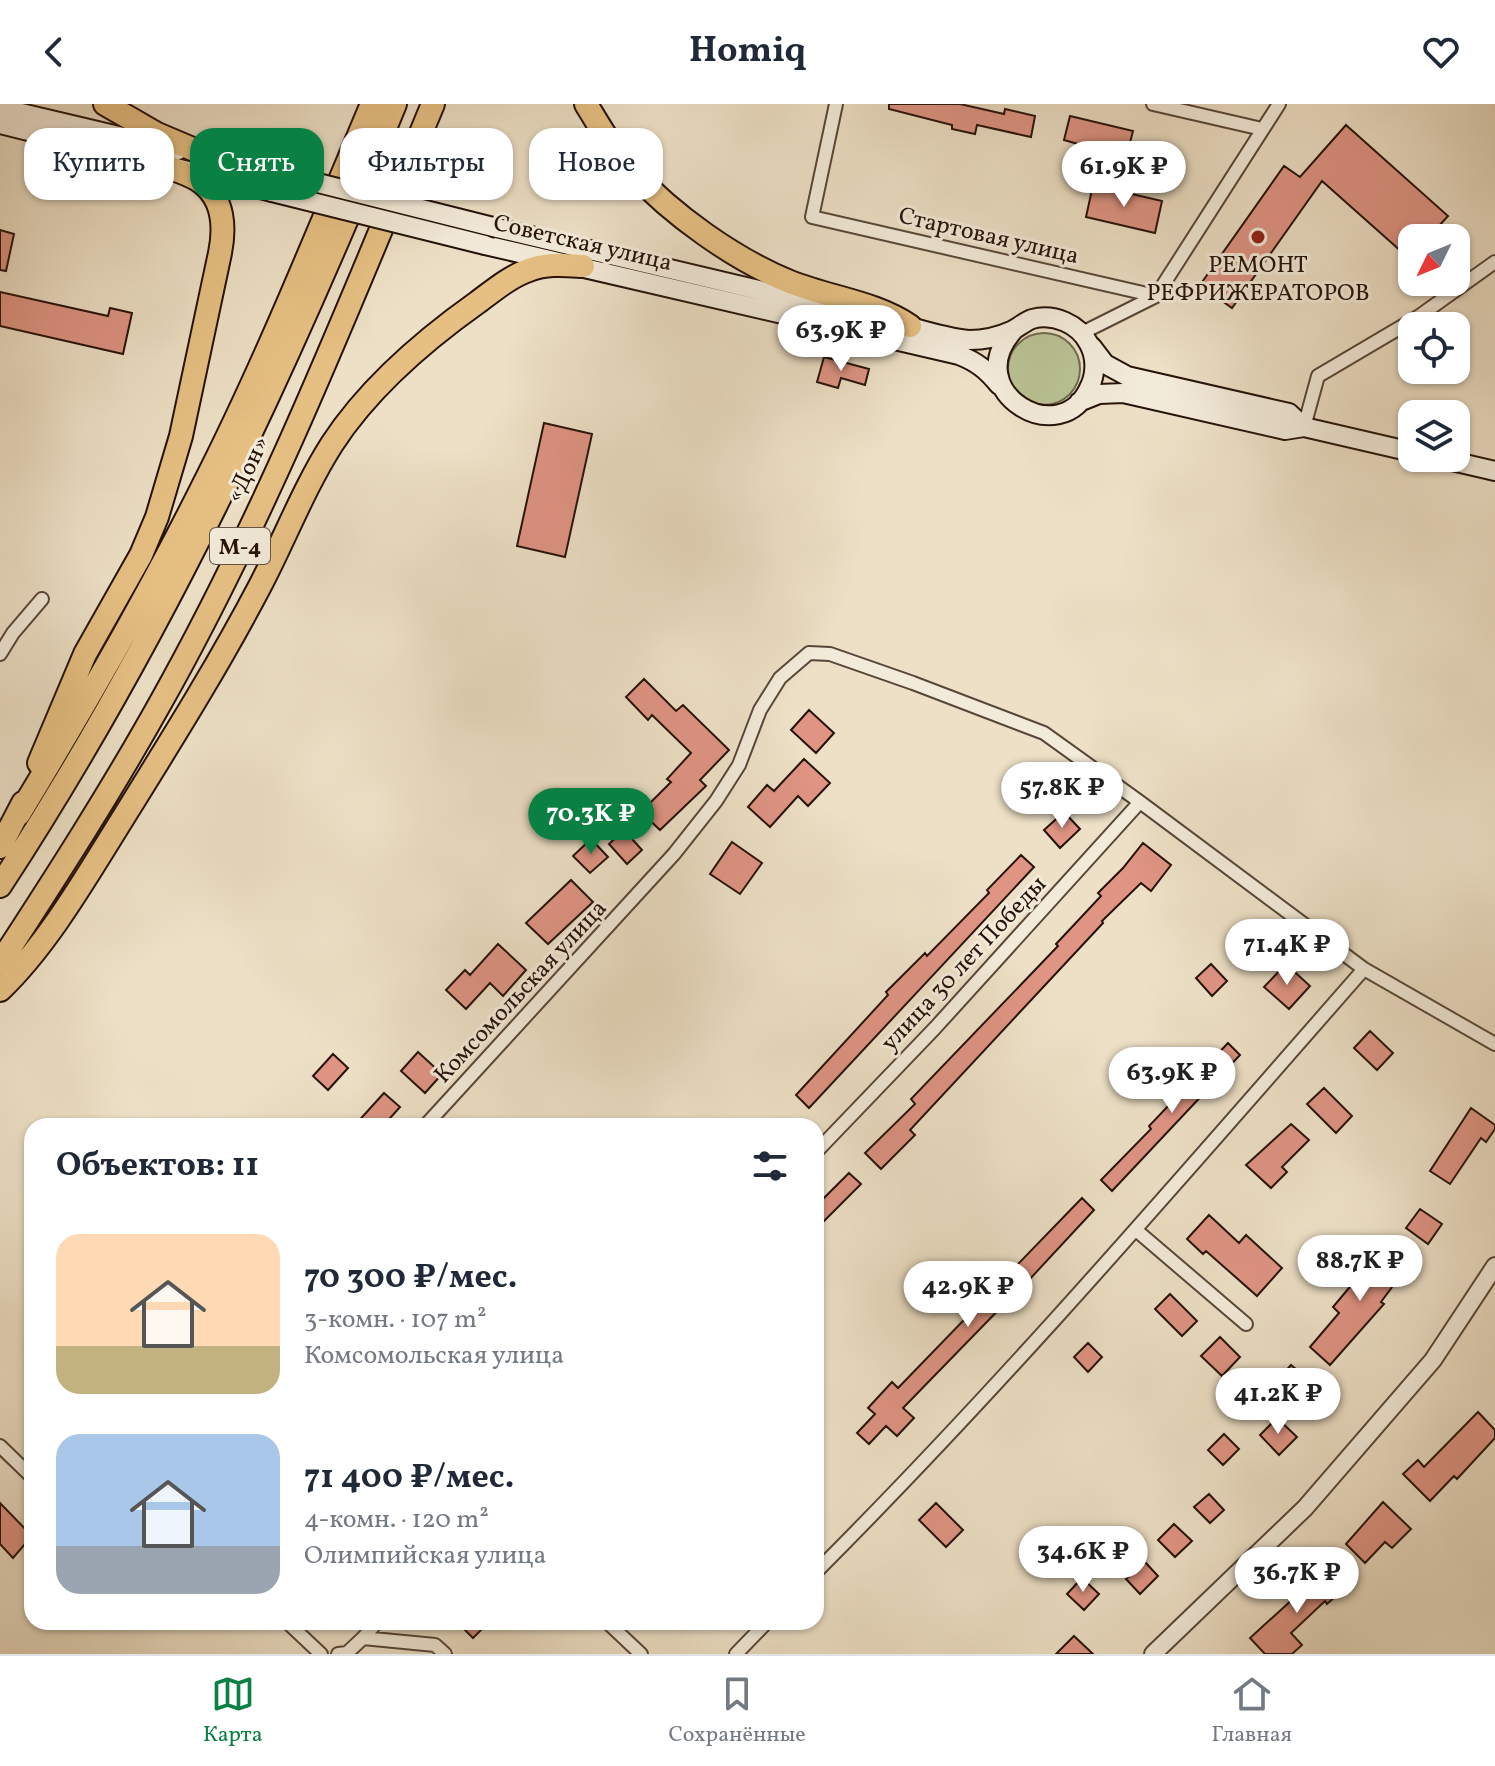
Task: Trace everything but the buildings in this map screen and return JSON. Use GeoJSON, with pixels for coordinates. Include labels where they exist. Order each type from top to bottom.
{"type":"FeatureCollection","features":[{"type":"Feature","properties":{"kind":"highway"},"geometry":{"type":"LineString","coordinates":[[105,104],[157,134],[190,148]]}},
{"type":"Feature","properties":{"kind":"highway"},"geometry":{"type":"LineString","coordinates":[[0,847],[65,739],[204,486],[314,243],[372,104]]}},
{"type":"Feature","properties":{"kind":"highway","name":"«Дон»"},"geometry":{"type":"LineString","coordinates":[[0,886],[78,760],[218,504],[314,297],[395,104]]}},
{"type":"Feature","properties":{"kind":"highway","name":"«Дон»"},"geometry":{"type":"LineString","coordinates":[[0,963],[90,824],[164,698],[223,582],[334,342],[433,104]]}},
{"type":"Feature","properties":{"kind":"highway"},"geometry":{"type":"LineString","coordinates":[[586,104],[629,168],[666,204],[704,232],[756,265],[791,282],[894,315],[910,326]]}},
{"type":"Feature","properties":{"kind":"highway"},"geometry":{"type":"LineString","coordinates":[[19,814],[66,693],[141,555],[157,517],[181,436],[224,232],[222,213],[212,195],[201,182],[174,170]]}},
{"type":"Feature","properties":{"kind":"highway"},"geometry":{"type":"LineString","coordinates":[[0,990],[21,970],[93,867],[152,772],[242,619],[333,443],[364,402],[448,323],[500,286],[528,270],[551,264],[583,266]]}},
{"type":"Feature","properties":{"kind":"main road","name":"Советская улица"},"geometry":{"type":"LineString","coordinates":[[0,108],[190,153]]}},
{"type":"Feature","properties":{"kind":"main road","name":"Советская улица"},"geometry":{"type":"LineString","coordinates":[[0,124],[24,130]]}},
{"type":"Feature","properties":{"kind":"main road","name":"Советская улица"},"geometry":{"type":"LineString","coordinates":[[174,168],[485,245],[959,355],[976,362],[1004,391]]}},
{"type":"Feature","properties":{"kind":"main road","name":"Советская улица"},"geometry":{"type":"LineString","coordinates":[[324,185],[968,340],[992,338],[1013,331]]}},
{"type":"Feature","properties":{"kind":"main road"},"geometry":{"type":"LineString","coordinates":[[1304,427],[1289,413],[1127,376],[1105,364],[1085,337],[1064,321],[1042,318],[1021,324],[1000,348],[999,381],[1004,391],[1019,407],[1039,415],[1060,413],[1099,394],[1123,393],[1285,430],[1304,427],[1398,449]]}},
{"type":"Feature","properties":{"kind":"main road"},"geometry":{"type":"LineString","coordinates":[[1079,402],[1094,374],[1095,362],[1085,337]]}},
{"type":"Feature","properties":{"kind":"main road"},"geometry":{"type":"LineString","coordinates":[[1470,465],[1495,471]]}},
{"type":"Feature","properties":{"kind":"street","name":"Стартовая улица"},"geometry":{"type":"LineString","coordinates":[[836,104],[812,217],[1156,296]]}},
{"type":"Feature","properties":{"kind":"street"},"geometry":{"type":"LineString","coordinates":[[1153,104],[1262,129]]}},
{"type":"Feature","properties":{"kind":"street"},"geometry":{"type":"LineString","coordinates":[[1085,337],[1156,296],[1279,104]]}},
{"type":"Feature","properties":{"kind":"street"},"geometry":{"type":"LineString","coordinates":[[1304,427],[1318,376],[1418,317],[1495,262]]}},
{"type":"Feature","properties":{"kind":"street"},"geometry":{"type":"LineString","coordinates":[[0,654],[13,633],[42,599]]}},
{"type":"Feature","properties":{"kind":"street","name":"Комсомольская улица"},"geometry":{"type":"LineString","coordinates":[[432,1118],[674,854],[716,801],[739,765],[760,710],[780,678],[809,653],[830,654],[1044,733],[1140,802]]}},
{"type":"Feature","properties":{"kind":"street"},"geometry":{"type":"LineString","coordinates":[[1140,802],[1364,969],[1495,1044]]}},
{"type":"Feature","properties":{"kind":"street","name":"улица 30 лет Победы"},"geometry":{"type":"LineString","coordinates":[[824,1144],[935,1028],[1140,802]]}},
{"type":"Feature","properties":{"kind":"street"},"geometry":{"type":"LineString","coordinates":[[824,1564],[890,1498],[1136,1230],[1364,969]]}},
{"type":"Feature","properties":{"kind":"street"},"geometry":{"type":"LineString","coordinates":[[1136,1230],[1246,1324]]}},
{"type":"Feature","properties":{"kind":"street"},"geometry":{"type":"LineString","coordinates":[[1153,1654],[1305,1508],[1433,1360],[1495,1266]]}},
{"type":"Feature","properties":{"kind":"street"},"geometry":{"type":"LineString","coordinates":[[0,1446],[24,1469]]}},
{"type":"Feature","properties":{"kind":"street"},"geometry":{"type":"LineString","coordinates":[[296,1630],[321,1654]]}},
{"type":"Feature","properties":{"kind":"street"},"geometry":{"type":"LineString","coordinates":[[338,1654],[347,1653],[370,1630]]}},
{"type":"Feature","properties":{"kind":"street"},"geometry":{"type":"LineString","coordinates":[[616,1630],[641,1654]]}},
{"type":"Feature","properties":{"kind":"street"},"geometry":{"type":"LineString","coordinates":[[736,1654],[759,1630]]}},
{"type":"Feature","properties":{"kind":"street"},"geometry":{"type":"LineString","coordinates":[[363,1638],[435,1645],[445,1654]]}},
{"type":"Feature","properties":{"kind":"green space"},"geometry":{"type":"Polygon","coordinates":[[[1044,333],[1064,339],[1074,349],[1080,369],[1074,389],[1064,399],[1044,405],[1024,399],[1014,389],[1008,369],[1014,349],[1024,339],[1044,333]]]}},
{"type":"Feature","properties":{"kind":"place","name":"РЕМОНТ РЕФРИЖЕРАТОРОВ"},"geometry":{"type":"Point","coordinates":[1258,237]}}]}
